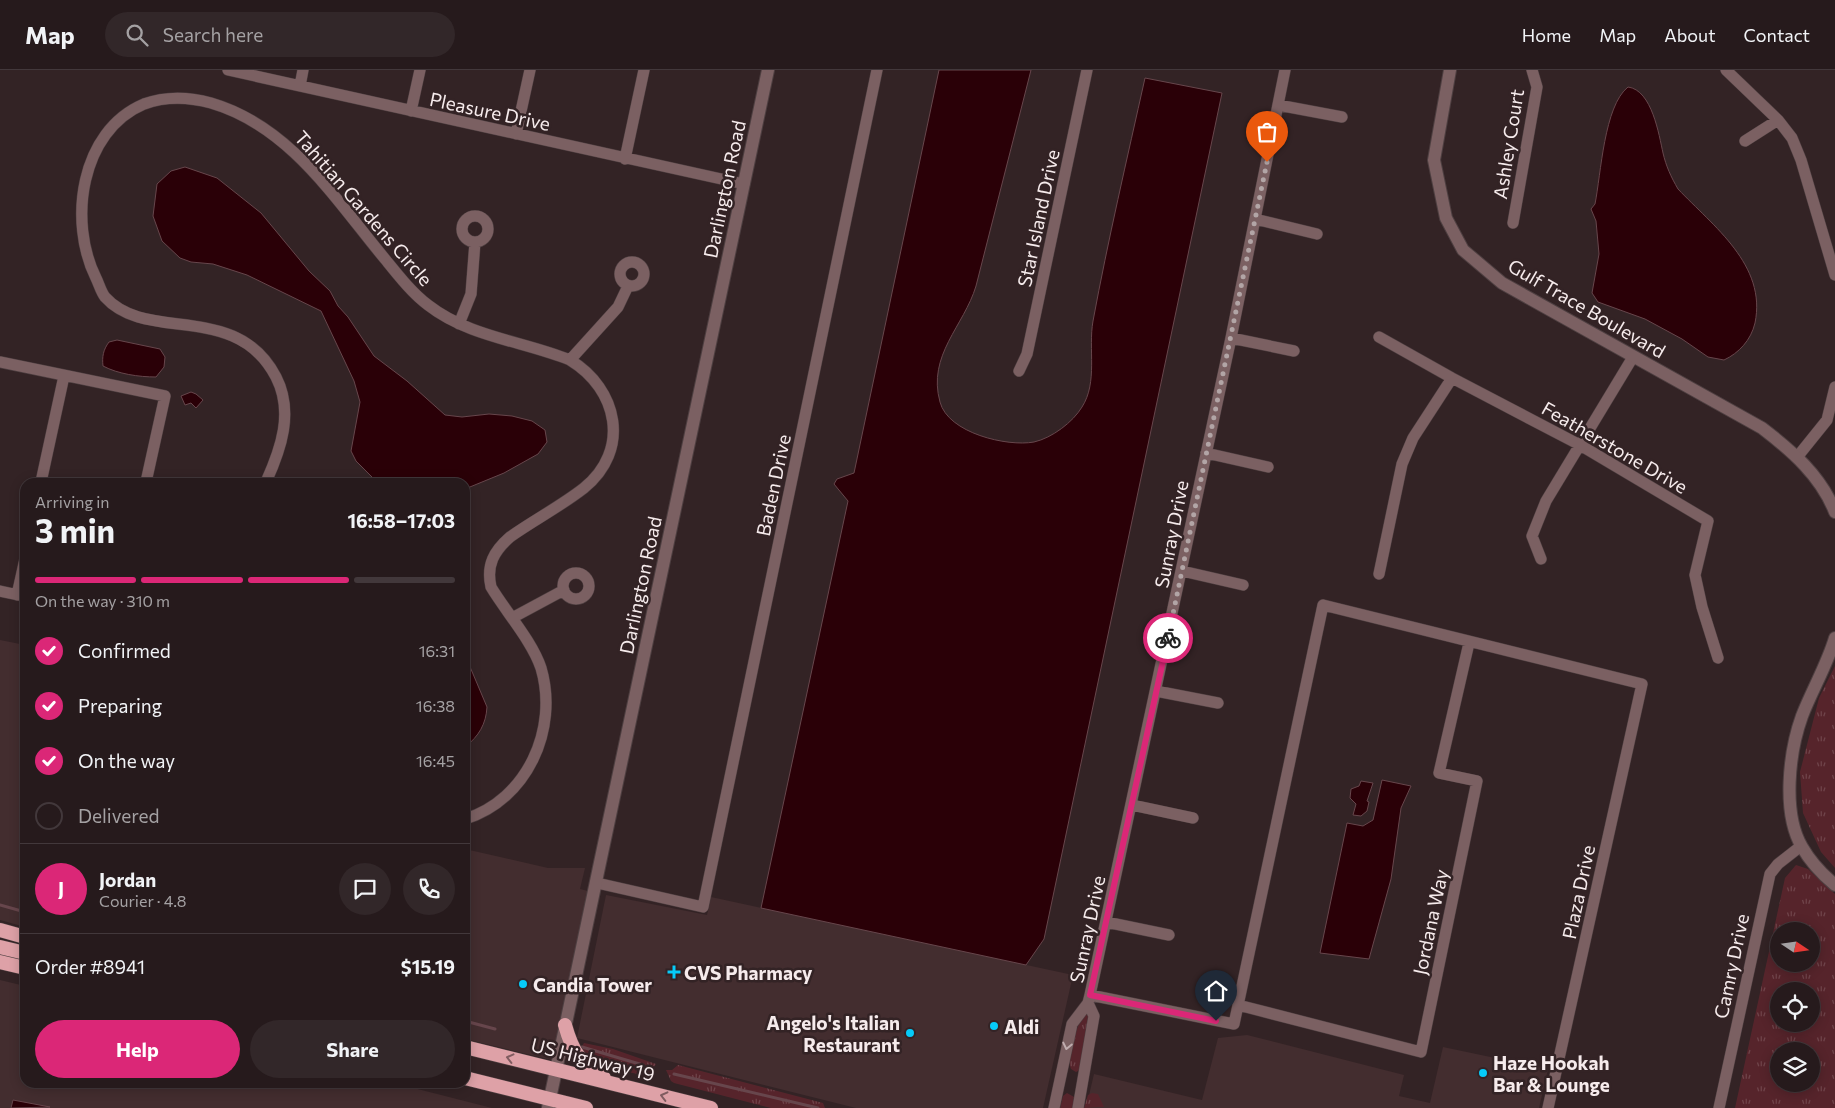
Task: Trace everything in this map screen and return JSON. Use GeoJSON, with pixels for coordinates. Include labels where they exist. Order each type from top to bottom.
{"type":"FeatureCollection","features":[{"type":"Feature","properties":{"kind":"highway"},"geometry":{"type":"LineString","coordinates":[[0,930],[20,935]]}},
{"type":"Feature","properties":{"kind":"highway"},"geometry":{"type":"LineString","coordinates":[[0,946],[20,952]]}},
{"type":"Feature","properties":{"kind":"highway"},"geometry":{"type":"LineString","coordinates":[[0,962],[20,967]]}},
{"type":"Feature","properties":{"kind":"highway"},"geometry":{"type":"LineString","coordinates":[[566,1025],[571,1045],[579,1059],[611,1083]]}},
{"type":"Feature","properties":{"kind":"highway","name":"US Highway 19"},"geometry":{"type":"LineString","coordinates":[[470,1048],[711,1108]]}},
{"type":"Feature","properties":{"kind":"highway"},"geometry":{"type":"LineString","coordinates":[[470,1080],[549,1104],[586,1108]]}},
{"type":"Feature","properties":{"kind":"street","name":"Pleasure Drive"},"geometry":{"type":"LineString","coordinates":[[228,70],[744,184]]}},
{"type":"Feature","properties":{"kind":"street"},"geometry":{"type":"LineString","coordinates":[[300,86],[304,70]]}},
{"type":"Feature","properties":{"kind":"street"},"geometry":{"type":"LineString","coordinates":[[411,111],[420,70]]}},
{"type":"Feature","properties":{"kind":"street"},"geometry":{"type":"LineString","coordinates":[[516,134],[530,70]]}},
{"type":"Feature","properties":{"kind":"street"},"geometry":{"type":"LineString","coordinates":[[625,158],[644,70]]}},
{"type":"Feature","properties":{"kind":"street","name":"Darlington Road"},"geometry":{"type":"LineString","coordinates":[[549,1104],[768,70]]}},
{"type":"Feature","properties":{"kind":"street","name":"Baden Drive"},"geometry":{"type":"LineString","coordinates":[[597,883],[703,907],[877,70]]}},
{"type":"Feature","properties":{"kind":"street","name":"Star Island Drive"},"geometry":{"type":"LineString","coordinates":[[1019,371],[1028,354],[1086,70]]}},
{"type":"Feature","properties":{"kind":"street","name":"Sunray Drive"},"geometry":{"type":"LineString","coordinates":[[1054,1108],[1072,1024],[1089,999],[1182,571],[1285,70]]}},
{"type":"Feature","properties":{"kind":"street","name":"Gulf Trace Boulevard"},"geometry":{"type":"LineString","coordinates":[[1450,70],[1434,160],[1446,218],[1463,250],[1502,283],[1762,428],[1798,456],[1830,498],[1835,512]]}},
{"type":"Feature","properties":{"kind":"street","name":"Ashley Court"},"geometry":{"type":"LineString","coordinates":[[1513,223],[1537,87],[1532,70]]}},
{"type":"Feature","properties":{"kind":"street"},"geometry":{"type":"LineString","coordinates":[[1726,70],[1778,120],[1792,138],[1801,160],[1835,275]]}},
{"type":"Feature","properties":{"kind":"street","name":"Tahitian Gardens Circle"},"geometry":{"type":"LineString","coordinates":[[268,478],[280,448],[285,426],[281,390],[266,362],[240,339],[226,332],[140,317],[119,307],[105,297],[91,270],[82,234],[81,218],[84,186],[90,167],[108,131],[126,114],[143,105],[159,100],[186,98],[236,111],[277,136],[312,170],[420,298],[459,324],[570,360],[589,374],[608,400],[613,421],[611,444],[597,473],[584,488],[512,536],[494,554],[489,569],[491,587],[512,618],[540,666],[546,698],[544,722],[533,760],[515,788],[490,808],[470,817]]}},
{"type":"Feature","properties":{"kind":"street"},"geometry":{"type":"LineString","coordinates":[[1278,105],[1342,117]]}},
{"type":"Feature","properties":{"kind":"street"},"geometry":{"type":"LineString","coordinates":[[1745,141],[1778,120]]}},
{"type":"Feature","properties":{"kind":"street"},"geometry":{"type":"LineString","coordinates":[[1255,219],[1317,234]]}},
{"type":"Feature","properties":{"kind":"street"},"geometry":{"type":"LineString","coordinates":[[459,324],[470,294],[475,242]]}},
{"type":"Feature","properties":{"kind":"street"},"geometry":{"type":"LineString","coordinates":[[570,360],[618,307],[628,286]]}},
{"type":"Feature","properties":{"kind":"street","name":"Featherstone Drive"},"geometry":{"type":"LineString","coordinates":[[1379,336],[1452,378],[1580,445],[1708,521],[1695,575],[1702,608],[1718,658]]}},
{"type":"Feature","properties":{"kind":"street"},"geometry":{"type":"LineString","coordinates":[[1231,338],[1294,351]]}},
{"type":"Feature","properties":{"kind":"street"},"geometry":{"type":"LineString","coordinates":[[1542,559],[1532,536],[1546,501],[1633,357]]}},
{"type":"Feature","properties":{"kind":"street"},"geometry":{"type":"LineString","coordinates":[[0,362],[164,396],[147,478]]}},
{"type":"Feature","properties":{"kind":"street"},"geometry":{"type":"LineString","coordinates":[[42,478],[64,376]]}},
{"type":"Feature","properties":{"kind":"street"},"geometry":{"type":"LineString","coordinates":[[1379,574],[1402,464],[1413,438],[1452,378]]}},
{"type":"Feature","properties":{"kind":"street"},"geometry":{"type":"LineString","coordinates":[[1798,456],[1827,420],[1835,387]]}},
{"type":"Feature","properties":{"kind":"street"},"geometry":{"type":"LineString","coordinates":[[1206,453],[1268,468]]}},
{"type":"Feature","properties":{"kind":"street"},"geometry":{"type":"LineString","coordinates":[[1182,571],[1243,586]]}},
{"type":"Feature","properties":{"kind":"street"},"geometry":{"type":"LineString","coordinates":[[512,618],[564,590]]}},
{"type":"Feature","properties":{"kind":"street"},"geometry":{"type":"LineString","coordinates":[[0,591],[20,596]]}},
{"type":"Feature","properties":{"kind":"street"},"geometry":{"type":"LineString","coordinates":[[1089,999],[1234,1024],[1323,605],[1469,643]]}},
{"type":"Feature","properties":{"kind":"street"},"geometry":{"type":"LineString","coordinates":[[1835,638],[1802,717],[1791,771],[1792,816],[1801,846],[1835,885]]}},
{"type":"Feature","properties":{"kind":"street","name":"Plaza Drive"},"geometry":{"type":"LineString","coordinates":[[1469,643],[1642,684],[1548,1108]]}},
{"type":"Feature","properties":{"kind":"street","name":"Jordana Way"},"geometry":{"type":"LineString","coordinates":[[1238,1005],[1421,1052],[1477,781],[1440,773],[1469,643]]}},
{"type":"Feature","properties":{"kind":"street"},"geometry":{"type":"LineString","coordinates":[[1156,691],[1218,703]]}},
{"type":"Feature","properties":{"kind":"street"},"geometry":{"type":"LineString","coordinates":[[1132,805],[1193,818]]}},
{"type":"Feature","properties":{"kind":"street","name":"Camry Drive"},"geometry":{"type":"LineString","coordinates":[[1719,1108],[1770,874],[1778,864],[1801,846]]}},
{"type":"Feature","properties":{"kind":"street"},"geometry":{"type":"LineString","coordinates":[[1106,922],[1170,935]]}},
{"type":"Feature","properties":{"kind":"street","name":"Sunray Drive"},"geometry":{"type":"LineString","coordinates":[[1078,1108],[1094,1016],[1089,999]]}},
{"type":"Feature","properties":{"kind":"shaded area"},"geometry":{"type":"Polygon","coordinates":[[[939,70],[1031,70],[976,286],[943,355],[938,370],[937,385],[940,402],[945,413],[954,422],[980,436],[1009,442],[1034,442],[1055,433],[1078,413],[1087,397],[1091,376],[1093,321],[1145,78],[1222,93],[1044,939],[1026,965],[761,908],[848,501],[834,484],[837,479],[854,473],[939,70]]]}},
{"type":"Feature","properties":{"kind":"shaded area"},"geometry":{"type":"Polygon","coordinates":[[[1628,87],[1636,90],[1649,104],[1666,162],[1678,189],[1721,232],[1734,248],[1745,265],[1753,283],[1757,302],[1755,323],[1751,335],[1735,354],[1724,360],[1708,357],[1682,339],[1645,319],[1598,302],[1592,293],[1599,254],[1596,221],[1591,209],[1595,204],[1609,124],[1620,96],[1628,87]]]}},
{"type":"Feature","properties":{"kind":"shaded area"},"geometry":{"type":"Polygon","coordinates":[[[185,167],[217,178],[261,213],[309,271],[330,291],[338,306],[348,317],[374,356],[407,381],[445,415],[462,417],[489,414],[512,416],[532,421],[545,430],[547,442],[538,454],[504,473],[470,487],[470,478],[373,478],[356,461],[351,451],[360,402],[354,381],[321,311],[247,275],[213,264],[191,262],[180,258],[162,241],[153,216],[157,184],[171,171],[185,167]]]}},
{"type":"Feature","properties":{"kind":"shaded area"},"geometry":{"type":"Polygon","coordinates":[[[117,340],[160,349],[165,357],[164,367],[156,377],[129,374],[103,366],[105,348],[109,342],[117,340]]]}},
{"type":"Feature","properties":{"kind":"shaded area"},"geometry":{"type":"Polygon","coordinates":[[[191,392],[203,400],[196,408],[191,403],[185,405],[181,396],[191,392]]]}},
{"type":"Feature","properties":{"kind":"shaded area"},"geometry":{"type":"Polygon","coordinates":[[[0,640],[20,644],[20,926],[0,920],[0,640]]]}},
{"type":"Feature","properties":{"kind":"shaded area"},"geometry":{"type":"Polygon","coordinates":[[[470,667],[487,707],[481,729],[470,742],[470,667]]]}},
{"type":"Feature","properties":{"kind":"shaded area"},"geometry":{"type":"Polygon","coordinates":[[[1382,780],[1411,786],[1401,808],[1391,879],[1369,959],[1320,953],[1347,823],[1363,826],[1373,820],[1382,780]]]}},
{"type":"Feature","properties":{"kind":"shaded area"},"geometry":{"type":"Polygon","coordinates":[[[1361,781],[1373,783],[1367,801],[1369,802],[1367,811],[1361,816],[1353,815],[1356,804],[1350,798],[1351,789],[1359,786],[1361,781]]]}},
{"type":"Feature","properties":{"kind":"shaded area"},"geometry":{"type":"Polygon","coordinates":[[[470,850],[548,868],[585,868],[580,889],[588,891],[552,1060],[470,1040],[470,850]]]}},
{"type":"Feature","properties":{"kind":"shaded area"},"geometry":{"type":"Polygon","coordinates":[[[606,895],[707,915],[711,897],[1073,975],[1043,1108],[856,1108],[577,1038],[606,895]]]}},
{"type":"Feature","properties":{"kind":"shaded area"},"geometry":{"type":"Polygon","coordinates":[[[0,980],[20,985],[20,1088],[414,1088],[492,1108],[49,1108],[13,1100],[11,1108],[0,1108],[0,980]]]}},
{"type":"Feature","properties":{"kind":"shaded area"},"geometry":{"type":"Polygon","coordinates":[[[1247,1035],[1404,1075],[1399,1096],[1430,1103],[1443,1047],[1548,1069],[1539,1108],[1086,1108],[1094,1074],[1202,1100],[1218,1038],[1247,1035]]]}},
{"type":"Feature","properties":{"kind":"shaded area"},"geometry":{"type":"Polygon","coordinates":[[[13,1100],[50,1107],[11,1108],[13,1100]]]}},
{"type":"Feature","properties":{"kind":"green space"},"geometry":{"type":"Polygon","coordinates":[[[1835,666],[1835,868],[1821,852],[1803,813],[1800,772],[1819,698],[1835,666]]]}},
{"type":"Feature","properties":{"kind":"green space"},"geometry":{"type":"Polygon","coordinates":[[[1796,865],[1808,869],[1835,894],[1835,1108],[1735,1108],[1770,947],[1770,972],[1820,972],[1820,922],[1775,922],[1785,878],[1796,865]]]}},
{"type":"Feature","properties":{"kind":"green space"},"geometry":{"type":"Polygon","coordinates":[[[1085,1013],[1090,1016],[1080,1070],[1076,1072],[1071,1069],[1071,1049],[1076,1031],[1085,1013]]]}},
{"type":"Feature","properties":{"kind":"green space"},"geometry":{"type":"Polygon","coordinates":[[[584,1043],[613,1049],[656,1064],[651,1071],[641,1075],[592,1063],[580,1050],[584,1043]]]}},
{"type":"Feature","properties":{"kind":"green space"},"geometry":{"type":"Polygon","coordinates":[[[678,1065],[823,1103],[825,1108],[771,1108],[674,1083],[671,1081],[666,1070],[672,1070],[678,1065]]]}},
{"type":"Feature","properties":{"kind":"green space"},"geometry":{"type":"Polygon","coordinates":[[[1067,1093],[1074,1097],[1073,1108],[1060,1108],[1063,1096],[1067,1093]]]}},
{"type":"Feature","properties":{"kind":"green space"},"geometry":{"type":"Polygon","coordinates":[[[1092,1093],[1098,1094],[1104,1107],[1084,1108],[1088,1095],[1092,1093]]]}},
{"type":"Feature","properties":{"kind":"waterway"},"geometry":{"type":"LineString","coordinates":[[0,905],[20,911]]}},
{"type":"Feature","properties":{"kind":"waterway"},"geometry":{"type":"LineString","coordinates":[[470,1022],[495,1029]]}},
{"type":"Feature","properties":{"kind":"waterway"},"geometry":{"type":"LineString","coordinates":[[582,1047],[643,1065]]}},
{"type":"Feature","properties":{"kind":"waterway"},"geometry":{"type":"LineString","coordinates":[[674,1074],[818,1108]]}},
{"type":"Feature","properties":{"kind":"way so far"},"geometry":{"type":"LineString","coordinates":[[1168,638],[1267,162]]}},
{"type":"Feature","properties":{"kind":"place","name":"CVS Pharmacy"},"geometry":{"type":"Point","coordinates":[674,972]}},
{"type":"Feature","properties":{"kind":"place","name":"Candia Tower"},"geometry":{"type":"Point","coordinates":[523,984]}},
{"type":"Feature","properties":{"kind":"place","name":"Aldi"},"geometry":{"type":"Point","coordinates":[994,1026]}},
{"type":"Feature","properties":{"kind":"place","name":"Angelo's Italian Restaurant"},"geometry":{"type":"Point","coordinates":[910,1033]}},
{"type":"Feature","properties":{"kind":"place","name":"Haze Hookah Bar & Lounge"},"geometry":{"type":"Point","coordinates":[1483,1073]}},
{"type":"Feature","properties":{"kind":"route"},"geometry":{"type":"LineString","coordinates":[[1168,638],[1090,995],[1216,1021]]}}]}
